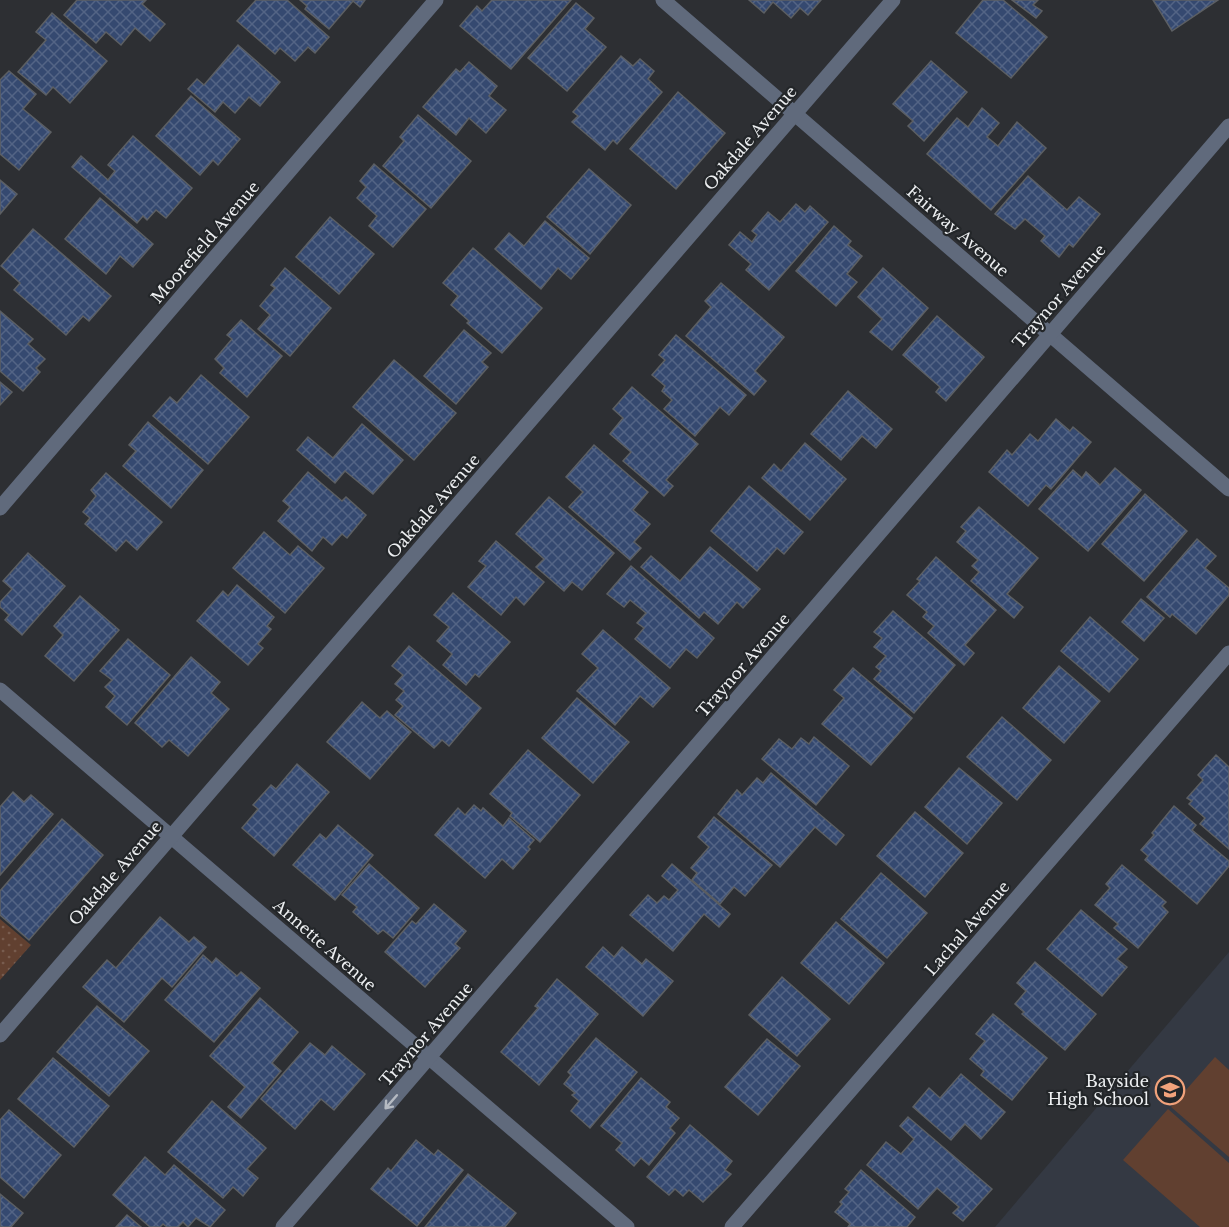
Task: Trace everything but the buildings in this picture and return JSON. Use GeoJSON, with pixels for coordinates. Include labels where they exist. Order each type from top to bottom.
{"type":"FeatureCollection","features":[{"type":"Feature","properties":{"kind":"street","name":"Moorefield Avenue"},"geometry":{"type":"LineString","coordinates":[[0,508],[436,0]]}},
{"type":"Feature","properties":{"kind":"street","name":"Fairway Avenue"},"geometry":{"type":"LineString","coordinates":[[663,0],[1229,489]]}},
{"type":"Feature","properties":{"kind":"street","name":"Oakdale Avenue"},"geometry":{"type":"LineString","coordinates":[[0,1035],[893,0]]}},
{"type":"Feature","properties":{"kind":"street","name":"Traynor Avenue"},"geometry":{"type":"LineString","coordinates":[[283,1227],[1229,126]]}},
{"type":"Feature","properties":{"kind":"street","name":"Lachal Avenue"},"geometry":{"type":"LineString","coordinates":[[732,1227],[1229,652]]}},
{"type":"Feature","properties":{"kind":"street","name":"Annette Avenue"},"geometry":{"type":"LineString","coordinates":[[0,690],[627,1227]]}},
{"type":"Feature","properties":{"kind":"shaded area"},"geometry":{"type":"Polygon","coordinates":[[[0,919],[31,945],[0,980],[0,919]]]}},
{"type":"Feature","properties":{"kind":"shaded area","name":"Bayside High School"},"geometry":{"type":"Polygon","coordinates":[[[1229,952],[1229,1227],[995,1227],[1229,952]]]}},
{"type":"Feature","properties":{"kind":"shaded area"},"geometry":{"type":"Polygon","coordinates":[[[1215,1057],[1229,1070],[1229,1157],[1171,1107],[1215,1057]]]}},
{"type":"Feature","properties":{"kind":"shaded area"},"geometry":{"type":"Polygon","coordinates":[[[1168,1109],[1229,1163],[1229,1227],[1200,1227],[1123,1160],[1168,1109]]]}},
{"type":"Feature","properties":{"kind":"place","name":"Bayside High School"},"geometry":{"type":"Point","coordinates":[1170,1090]}}]}
